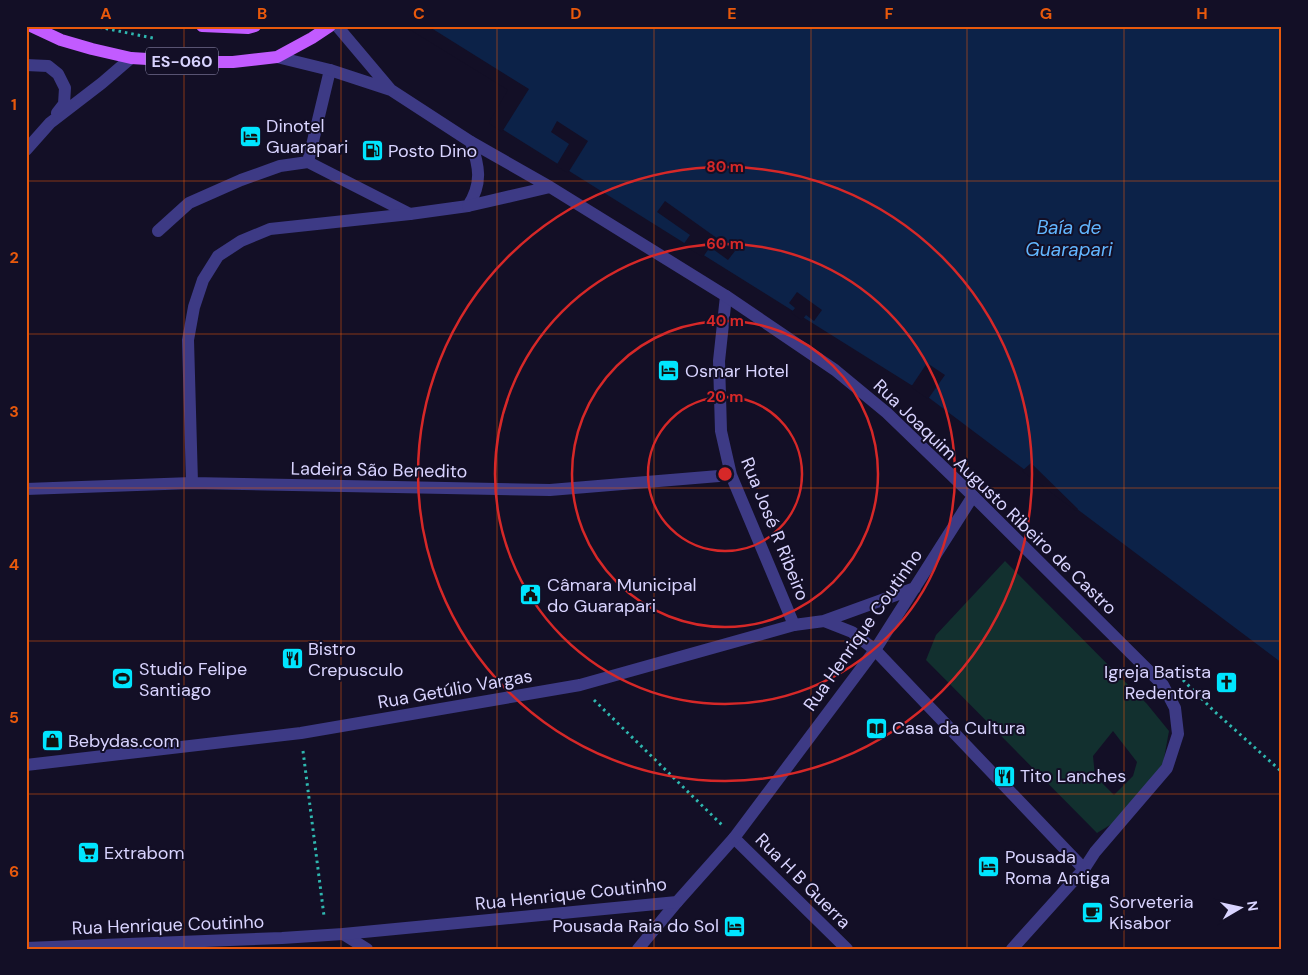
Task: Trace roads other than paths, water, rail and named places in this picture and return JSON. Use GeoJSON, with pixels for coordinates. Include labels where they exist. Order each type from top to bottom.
{"type":"FeatureCollection","features":[{"type":"Feature","properties":{"kind":"main road","name":"ES-060"},"geometry":{"type":"LineString","coordinates":[[31,26],[61,40],[92,50],[131,58],[197,62],[233,62],[277,57],[330,26]]}},
{"type":"Feature","properties":{"kind":"main road","name":"ES-060"},"geometry":{"type":"LineString","coordinates":[[202,26],[248,28],[255,26]]}},
{"type":"Feature","properties":{"kind":"street","name":"Rua Joaquim Augusto Ribeiro de Castro"},"geometry":{"type":"LineString","coordinates":[[337,26],[391,90]]}},
{"type":"Feature","properties":{"kind":"street","name":"Rua Joaquim Augusto Ribeiro de Castro"},"geometry":{"type":"LineString","coordinates":[[277,57],[330,70],[391,90],[471,142],[550,187],[726,296],[835,370],[887,413],[1163,685],[1175,708],[1178,734],[1167,768],[1095,852],[1084,869]]}},
{"type":"Feature","properties":{"kind":"street"},"geometry":{"type":"LineString","coordinates":[[50,123],[131,58]]}},
{"type":"Feature","properties":{"kind":"street"},"geometry":{"type":"LineString","coordinates":[[26,65],[48,66],[58,74],[65,88],[64,104],[26,150]]}},
{"type":"Feature","properties":{"kind":"street"},"geometry":{"type":"LineString","coordinates":[[308,162],[330,70]]}},
{"type":"Feature","properties":{"kind":"street"},"geometry":{"type":"LineString","coordinates":[[468,206],[475,195],[478,182],[476,157],[471,142]]}},
{"type":"Feature","properties":{"kind":"street"},"geometry":{"type":"LineString","coordinates":[[158,231],[189,203],[241,180],[280,166],[308,162],[410,214]]}},
{"type":"Feature","properties":{"kind":"street"},"geometry":{"type":"LineString","coordinates":[[192,483],[188,340],[194,307],[203,280],[218,256],[241,241],[270,229],[468,206],[550,187]]}},
{"type":"Feature","properties":{"kind":"street","name":"Rua José R Ribeiro"},"geometry":{"type":"LineString","coordinates":[[726,296],[719,361],[721,431],[732,475],[794,625]]}},
{"type":"Feature","properties":{"kind":"street","name":"Ladeira São Benedito"},"geometry":{"type":"LineString","coordinates":[[26,489],[192,483],[354,488],[550,490],[732,475]]}},
{"type":"Feature","properties":{"kind":"street","name":"Rua Henrique Coutinho"},"geometry":{"type":"LineString","coordinates":[[26,948],[343,934],[678,902],[734,838],[875,650],[973,496]]}},
{"type":"Feature","properties":{"kind":"street"},"geometry":{"type":"LineString","coordinates":[[824,621],[915,588]]}},
{"type":"Feature","properties":{"kind":"street","name":"Rua Getúlio Vargas"},"geometry":{"type":"LineString","coordinates":[[26,765],[301,733],[580,685],[794,625],[824,621],[852,632],[875,650],[1084,869]]}},
{"type":"Feature","properties":{"kind":"street","name":"Rua H B Guerra"},"geometry":{"type":"LineString","coordinates":[[734,838],[847,949]]}},
{"type":"Feature","properties":{"kind":"street"},"geometry":{"type":"LineString","coordinates":[[1012,949],[1084,869]]}},
{"type":"Feature","properties":{"kind":"street"},"geometry":{"type":"LineString","coordinates":[[638,949],[678,902]]}},
{"type":"Feature","properties":{"kind":"street"},"geometry":{"type":"LineString","coordinates":[[343,934],[367,949]]}},
{"type":"Feature","properties":{"kind":"water","name":"Baía de Guarapari"},"geometry":{"type":"Polygon","coordinates":[[[406,26],[1282,26],[1282,663],[916,388],[491,122],[511,89],[406,26]]]}},
{"type":"Feature","properties":{"kind":"place","name":"Dinotel Guarapari"},"geometry":{"type":"Point","coordinates":[250,136]}},
{"type":"Feature","properties":{"kind":"place","name":"Posto Dino"},"geometry":{"type":"Point","coordinates":[372,151]}},
{"type":"Feature","properties":{"kind":"place","name":"Osmar Hotel"},"geometry":{"type":"Point","coordinates":[669,371]}},
{"type":"Feature","properties":{"kind":"place","name":"Câmara Municipal do Guarapari"},"geometry":{"type":"Point","coordinates":[531,595]}},
{"type":"Feature","properties":{"kind":"place","name":"Bistro Crepusculo"},"geometry":{"type":"Point","coordinates":[292,659]}},
{"type":"Feature","properties":{"kind":"place","name":"Studio Felipe Santiago"},"geometry":{"type":"Point","coordinates":[123,679]}},
{"type":"Feature","properties":{"kind":"place","name":"Igreja Batista Redentora"},"geometry":{"type":"Point","coordinates":[1227,682]}},
{"type":"Feature","properties":{"kind":"place","name":"Casa da Cultura"},"geometry":{"type":"Point","coordinates":[876,728]}},
{"type":"Feature","properties":{"kind":"place","name":"Bebydas.com"},"geometry":{"type":"Point","coordinates":[52,741]}},
{"type":"Feature","properties":{"kind":"place","name":"Tito Lanches"},"geometry":{"type":"Point","coordinates":[1004,776]}},
{"type":"Feature","properties":{"kind":"place","name":"Extrabom"},"geometry":{"type":"Point","coordinates":[88,853]}},
{"type":"Feature","properties":{"kind":"place","name":"Pousada Roma Antiga"},"geometry":{"type":"Point","coordinates":[989,867]}},
{"type":"Feature","properties":{"kind":"place","name":"Sorveteria Kisabor"},"geometry":{"type":"Point","coordinates":[1093,912]}},
{"type":"Feature","properties":{"kind":"place","name":"Pousada Raia do Sol"},"geometry":{"type":"Point","coordinates":[735,926]}}]}
